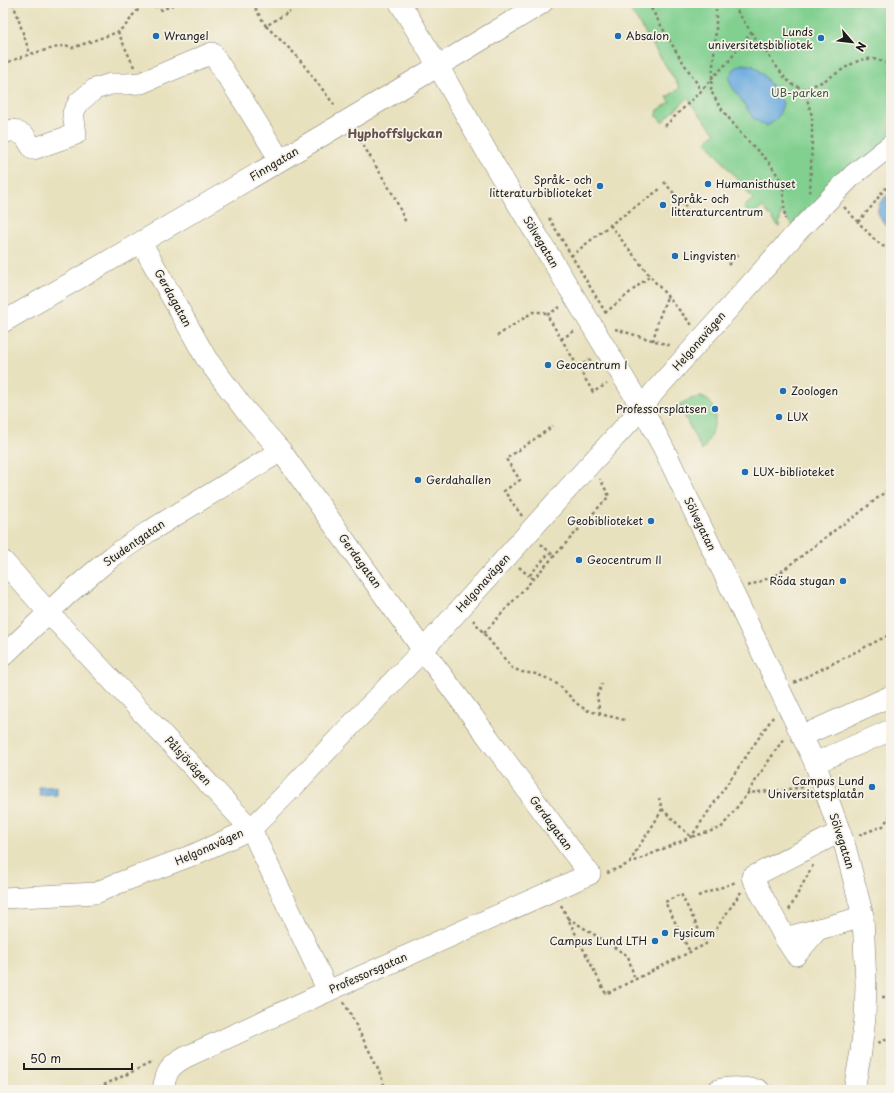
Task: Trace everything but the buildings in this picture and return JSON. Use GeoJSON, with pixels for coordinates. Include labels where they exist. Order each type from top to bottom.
{"type":"FeatureCollection","features":[{"type":"Feature","properties":{"kind":"street","name":"Sölvegatan"},"geometry":{"type":"LineString","coordinates":[[400,3],[496,168],[642,408],[663,447],[733,593],[793,737],[815,763],[823,784],[849,833],[845,846],[863,916],[866,984],[865,1017],[854,1090]]}},
{"type":"Feature","properties":{"kind":"street","name":"Finngatan"},"geometry":{"type":"LineString","coordinates":[[3,322],[280,160],[542,3]]}},
{"type":"Feature","properties":{"kind":"street"},"geometry":{"type":"LineString","coordinates":[[3,133],[13,130],[25,136],[33,149],[76,134],[73,113],[79,102],[95,89],[111,84],[141,82],[212,53],[280,160]]}},
{"type":"Feature","properties":{"kind":"street","name":"Helgonavägen"},"geometry":{"type":"LineString","coordinates":[[3,898],[96,893],[193,855],[251,829],[535,535],[654,392],[786,243],[853,175],[891,145]]}},
{"type":"Feature","properties":{"kind":"street","name":"Gerdagatan"},"geometry":{"type":"LineString","coordinates":[[141,242],[206,358],[245,410],[281,451],[423,650],[590,874]]}},
{"type":"Feature","properties":{"kind":"street","name":"Studentgatan"},"geometry":{"type":"LineString","coordinates":[[3,656],[69,593],[114,556],[148,532],[281,451]]}},
{"type":"Feature","properties":{"kind":"street","name":"Pålsjövägen"},"geometry":{"type":"LineString","coordinates":[[3,562],[251,829],[332,989]]}},
{"type":"Feature","properties":{"kind":"street"},"geometry":{"type":"LineString","coordinates":[[793,737],[891,696]]}},
{"type":"Feature","properties":{"kind":"street"},"geometry":{"type":"LineString","coordinates":[[815,763],[891,730]]}},
{"type":"Feature","properties":{"kind":"street"},"geometry":{"type":"LineString","coordinates":[[849,833],[752,877],[782,933],[796,955],[818,929],[863,916]]}},
{"type":"Feature","properties":{"kind":"street","name":"Professorsgatan"},"geometry":{"type":"LineString","coordinates":[[163,1090],[167,1074],[170,1068],[177,1061],[332,989],[590,874]]}},
{"type":"Feature","properties":{"kind":"street"},"geometry":{"type":"LineString","coordinates":[[718,1090],[723,1088],[759,1090]]}},
{"type":"Feature","properties":{"kind":"path"},"geometry":{"type":"LineString","coordinates":[[13,3],[30,54]]}},
{"type":"Feature","properties":{"kind":"path"},"geometry":{"type":"LineString","coordinates":[[3,64],[30,54],[66,45],[72,48],[118,32],[128,23],[143,4],[155,5],[162,10],[177,3]]}},
{"type":"Feature","properties":{"kind":"path"},"geometry":{"type":"LineString","coordinates":[[252,3],[266,26],[290,11]]}},
{"type":"Feature","properties":{"kind":"path"},"geometry":{"type":"LineString","coordinates":[[648,3],[677,53],[698,85],[700,92]]}},
{"type":"Feature","properties":{"kind":"path"},"geometry":{"type":"LineString","coordinates":[[716,3],[716,29],[711,91],[720,107],[742,135],[768,161],[780,179],[783,188],[786,243]]}},
{"type":"Feature","properties":{"kind":"path"},"geometry":{"type":"LineString","coordinates":[[732,3],[751,32],[785,78],[793,86],[804,89],[826,80],[859,60],[869,58],[876,59],[891,66]]}},
{"type":"Feature","properties":{"kind":"path"},"geometry":{"type":"LineString","coordinates":[[118,32],[141,82]]}},
{"type":"Feature","properties":{"kind":"path"},"geometry":{"type":"LineString","coordinates":[[665,126],[728,62],[751,32]]}},
{"type":"Feature","properties":{"kind":"path"},"geometry":{"type":"LineString","coordinates":[[804,89],[812,116],[809,220]]}},
{"type":"Feature","properties":{"kind":"path"},"geometry":{"type":"LineString","coordinates":[[664,182],[686,207],[691,218]]}},
{"type":"Feature","properties":{"kind":"path"},"geometry":{"type":"LineString","coordinates":[[891,184],[882,192],[858,222],[875,240],[891,252]]}},
{"type":"Feature","properties":{"kind":"path"},"geometry":{"type":"LineString","coordinates":[[556,267],[610,225],[660,189]]}},
{"type":"Feature","properties":{"kind":"path"},"geometry":{"type":"LineString","coordinates":[[610,225],[691,325],[698,342],[675,346],[615,329]]}},
{"type":"Feature","properties":{"kind":"path"},"geometry":{"type":"LineString","coordinates":[[728,265],[740,253]]}},
{"type":"Feature","properties":{"kind":"path"},"geometry":{"type":"LineString","coordinates":[[591,324],[650,276]]}},
{"type":"Feature","properties":{"kind":"path"},"geometry":{"type":"LineString","coordinates":[[653,340],[667,297]]}},
{"type":"Feature","properties":{"kind":"path"},"geometry":{"type":"LineString","coordinates":[[547,315],[557,309]]}},
{"type":"Feature","properties":{"kind":"path"},"geometry":{"type":"LineString","coordinates":[[497,336],[533,312],[544,312],[593,392],[611,381]]}},
{"type":"Feature","properties":{"kind":"path"},"geometry":{"type":"LineString","coordinates":[[561,339],[572,333]]}},
{"type":"Feature","properties":{"kind":"path"},"geometry":{"type":"LineString","coordinates":[[578,367],[589,360]]}},
{"type":"Feature","properties":{"kind":"path"},"geometry":{"type":"LineString","coordinates":[[553,426],[506,460],[520,480],[504,491],[535,535],[554,556]]}},
{"type":"Feature","properties":{"kind":"path"},"geometry":{"type":"LineString","coordinates":[[484,633],[609,496],[598,476]]}},
{"type":"Feature","properties":{"kind":"path"},"geometry":{"type":"LineString","coordinates":[[733,593],[777,575],[858,514],[891,487]]}},
{"type":"Feature","properties":{"kind":"path"},"geometry":{"type":"LineString","coordinates":[[529,576],[550,552]]}},
{"type":"Feature","properties":{"kind":"path"},"geometry":{"type":"LineString","coordinates":[[516,564],[533,579]]}},
{"type":"Feature","properties":{"kind":"path"},"geometry":{"type":"LineString","coordinates":[[545,567],[548,570]]}},
{"type":"Feature","properties":{"kind":"path"},"geometry":{"type":"LineString","coordinates":[[469,615],[512,668],[522,672],[536,674],[548,679],[560,686],[576,703],[586,710],[625,720]]}},
{"type":"Feature","properties":{"kind":"path"},"geometry":{"type":"LineString","coordinates":[[794,683],[891,634]]}},
{"type":"Feature","properties":{"kind":"path"},"geometry":{"type":"LineString","coordinates":[[600,714],[597,696],[602,684]]}},
{"type":"Feature","properties":{"kind":"path"},"geometry":{"type":"LineString","coordinates":[[691,837],[774,716]]}},
{"type":"Feature","properties":{"kind":"path"},"geometry":{"type":"LineString","coordinates":[[590,874],[599,876],[691,837],[721,828],[793,737]]}},
{"type":"Feature","properties":{"kind":"path"},"geometry":{"type":"LineString","coordinates":[[748,793],[823,784]]}},
{"type":"Feature","properties":{"kind":"path"},"geometry":{"type":"LineString","coordinates":[[659,798],[662,809],[691,837]]}},
{"type":"Feature","properties":{"kind":"path"},"geometry":{"type":"LineString","coordinates":[[630,863],[635,852],[656,822],[662,809]]}},
{"type":"Feature","properties":{"kind":"path"},"geometry":{"type":"LineString","coordinates":[[849,833],[883,826],[891,814]]}},
{"type":"Feature","properties":{"kind":"path"},"geometry":{"type":"LineString","coordinates":[[782,933],[816,862]]}},
{"type":"Feature","properties":{"kind":"path"},"geometry":{"type":"LineString","coordinates":[[698,896],[752,877]]}},
{"type":"Feature","properties":{"kind":"path"},"geometry":{"type":"LineString","coordinates":[[716,929],[752,877]]}},
{"type":"Feature","properties":{"kind":"path"},"geometry":{"type":"LineString","coordinates":[[553,890],[606,994],[635,980],[706,944],[681,894],[665,902],[690,952]]}},
{"type":"Feature","properties":{"kind":"path"},"geometry":{"type":"LineString","coordinates":[[567,917],[628,956],[635,980]]}},
{"type":"Feature","properties":{"kind":"path"},"geometry":{"type":"LineString","coordinates":[[332,989],[377,1066],[386,1090]]}},
{"type":"Feature","properties":{"kind":"path"},"geometry":{"type":"LineString","coordinates":[[881,997],[891,998]]}},
{"type":"Feature","properties":{"kind":"path"},"geometry":{"type":"LineString","coordinates":[[877,1044],[891,1038]]}},
{"type":"Feature","properties":{"kind":"path"},"geometry":{"type":"LineString","coordinates":[[93,1090],[160,1059]]}},
{"type":"Feature","properties":{"kind":"green space","name":"UB-parken"},"geometry":{"type":"Polygon","coordinates":[[[626,3],[891,3],[891,145],[798,231],[781,212],[779,227],[763,207],[751,216],[744,207],[753,199],[706,141],[715,133],[691,104],[688,98],[662,122],[656,115],[658,113],[657,111],[670,102],[667,97],[680,88],[626,3]]]}},
{"type":"Feature","properties":{"kind":"green space"},"geometry":{"type":"Polygon","coordinates":[[[701,397],[709,401],[715,414],[713,430],[702,451],[679,405],[701,397]]]}},
{"type":"Feature","properties":{"kind":"water"},"geometry":{"type":"Polygon","coordinates":[[[743,64],[753,66],[761,72],[783,103],[778,117],[766,126],[754,119],[731,85],[729,78],[734,69],[743,64]]]}},
{"type":"Feature","properties":{"kind":"water"},"geometry":{"type":"Polygon","coordinates":[[[891,194],[891,229],[882,221],[878,214],[878,207],[882,200],[891,194]]]}},
{"type":"Feature","properties":{"kind":"water"},"geometry":{"type":"Polygon","coordinates":[[[39,787],[57,787],[57,795],[40,796],[39,787]]]}},
{"type":"Feature","properties":{"kind":"place","name":"Wrangel"},"geometry":{"type":"Point","coordinates":[156,36]}},
{"type":"Feature","properties":{"kind":"place","name":"Absalon"},"geometry":{"type":"Point","coordinates":[618,36]}},
{"type":"Feature","properties":{"kind":"place","name":"Lunds universitetsbibliotek"},"geometry":{"type":"Point","coordinates":[821,38]}},
{"type":"Feature","properties":{"kind":"place","name":"Humanisthuset"},"geometry":{"type":"Point","coordinates":[708,184]}},
{"type":"Feature","properties":{"kind":"place","name":"Språk- och litteraturbiblioteket"},"geometry":{"type":"Point","coordinates":[600,186]}},
{"type":"Feature","properties":{"kind":"place","name":"Språk- och litteraturcentrum"},"geometry":{"type":"Point","coordinates":[663,205]}},
{"type":"Feature","properties":{"kind":"place","name":"Lingvisten"},"geometry":{"type":"Point","coordinates":[675,256]}},
{"type":"Feature","properties":{"kind":"place","name":"Geocentrum I"},"geometry":{"type":"Point","coordinates":[548,365]}},
{"type":"Feature","properties":{"kind":"place","name":"Zoologen"},"geometry":{"type":"Point","coordinates":[783,391]}},
{"type":"Feature","properties":{"kind":"place","name":"Professorsplatsen"},"geometry":{"type":"Point","coordinates":[715,409]}},
{"type":"Feature","properties":{"kind":"place","name":"LUX"},"geometry":{"type":"Point","coordinates":[779,417]}},
{"type":"Feature","properties":{"kind":"place","name":"LUX-biblioteket"},"geometry":{"type":"Point","coordinates":[745,472]}},
{"type":"Feature","properties":{"kind":"place","name":"Gerdahallen"},"geometry":{"type":"Point","coordinates":[418,480]}},
{"type":"Feature","properties":{"kind":"place","name":"Geobiblioteket"},"geometry":{"type":"Point","coordinates":[651,521]}},
{"type":"Feature","properties":{"kind":"place","name":"Geocentrum II"},"geometry":{"type":"Point","coordinates":[579,560]}},
{"type":"Feature","properties":{"kind":"place","name":"Röda stugan"},"geometry":{"type":"Point","coordinates":[843,581]}},
{"type":"Feature","properties":{"kind":"place","name":"Campus Lund Universitetsplatån"},"geometry":{"type":"Point","coordinates":[872,787]}},
{"type":"Feature","properties":{"kind":"place","name":"Fysicum"},"geometry":{"type":"Point","coordinates":[665,933]}},
{"type":"Feature","properties":{"kind":"place","name":"Campus Lund LTH"},"geometry":{"type":"Point","coordinates":[655,941]}},
{"type":"Feature","properties":{"kind":"district","name":"Hyphoffslyckan"},"geometry":{"type":"Point","coordinates":[395,134]}}]}
